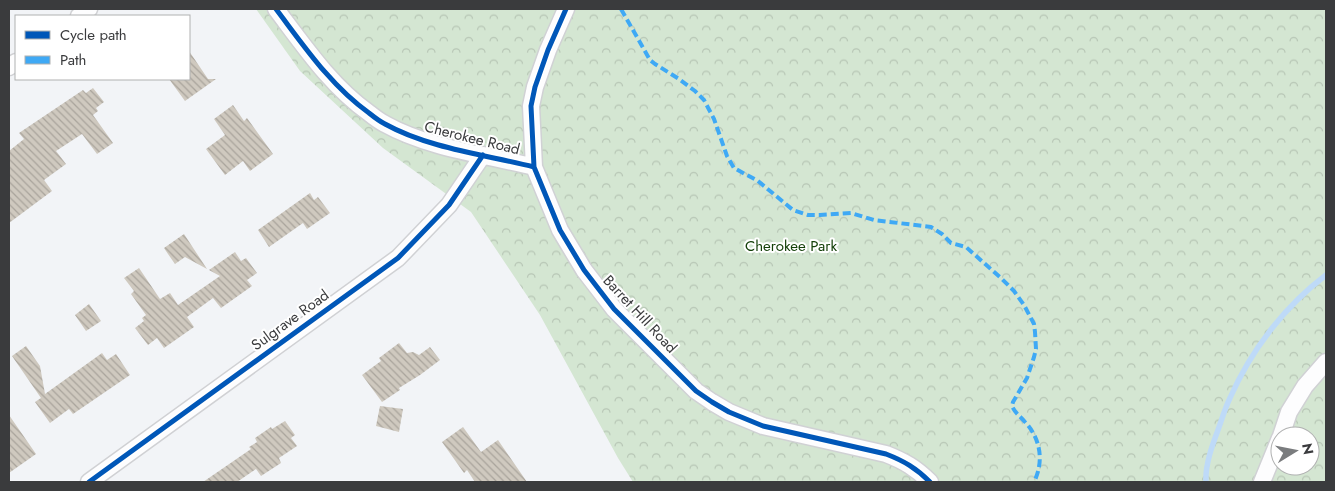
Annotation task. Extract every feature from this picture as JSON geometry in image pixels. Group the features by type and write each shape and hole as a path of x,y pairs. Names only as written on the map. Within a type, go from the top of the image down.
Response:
{"street":[{"name":"Cherokee Road","path":"276,9 312,57 344,92 384,124 424,141 534,167"},
{"name":"Barret Hill Road","path":"566,9 548,50 535,87 532,106 534,167 560,230 584,270 614,309 696,391 729,412 763,426 886,454 918,470 930,482"},
{"name":"Sulgrave Road","path":"89,482 404,253 449,205 483,154"},
{"path":"1284,426 1289,412 1305,386 1326,362"},
{"path":"1262,482 1270,462"}],"green space":[{"name":"Cherokee Park","path":"256,9 1326,9 1326,482 633,482 540,315 471,212 383,148 300,71"}],"building":[{"path":"190,52 208,79 216,79 185,101 170,80 190,80"},
{"path":"93,88 104,102 96,108 98,111 93,115 113,143 97,154 82,134 56,151 66,164 44,180 52,191 9,223 9,151 24,139 19,133 83,90 86,93"},
{"path":"233,105 244,121 247,118 273,154 250,171 243,161 225,175 206,149 225,135 214,119"},
{"path":"310,193 314,200 318,197 330,213 307,229 303,223 269,247 258,230"},
{"path":"184,234 207,269 185,257 175,264 164,248"},
{"path":"235,252 241,261 246,258 257,273 247,280 252,286 221,308 213,298 187,317 194,327 164,348 157,338 148,345 135,328 144,321 142,318 146,315 131,294 134,291 124,278 139,268 160,299 170,293 178,305 220,276 209,270"},
{"path":"89,304 101,321 86,331 75,315"},
{"path":"399,343 407,353 413,352 419,355 430,347 440,360 382,402 362,375 381,361 379,358"},
{"path":"26,346 40,366 45,394 102,353 107,360 116,354 130,375 73,414 69,409 50,423 35,402 41,398 12,356"},
{"path":"380,406 403,409 399,432 376,426"},
{"path":"9,415 36,454 9,473"},
{"path":"285,421 295,435 291,438 297,446 279,458 281,463 261,476 256,469 237,482 203,482 251,449 249,447 257,442 255,438 271,427 272,429"},
{"path":"463,427 481,452 498,440 527,482 475,482 467,470 464,473 442,442"}],"waterway":[{"path":"1206,482 1209,456 1238,380 1270,330 1311,287 1326,275"}],"marked path":[{"path":"621,9 650,60 679,79 704,100 714,119 727,156 734,168 758,181 793,210 808,215 851,213 874,220 931,227 951,243 966,247 1014,291 1034,324 1035,332 1036,349 1034,357 1027,378 1012,406 1035,436 1038,443 1040,459 1034,482"}],"cycle path":[{"path":"276,9 342,91 381,122 438,145 534,167"},
{"path":"566,9 548,50 535,87 531,106 534,167 560,230 584,270 614,309 696,391 729,412 763,426 886,454 910,465 930,482"},
{"path":"89,482 398,258 449,205 483,155"}]}
